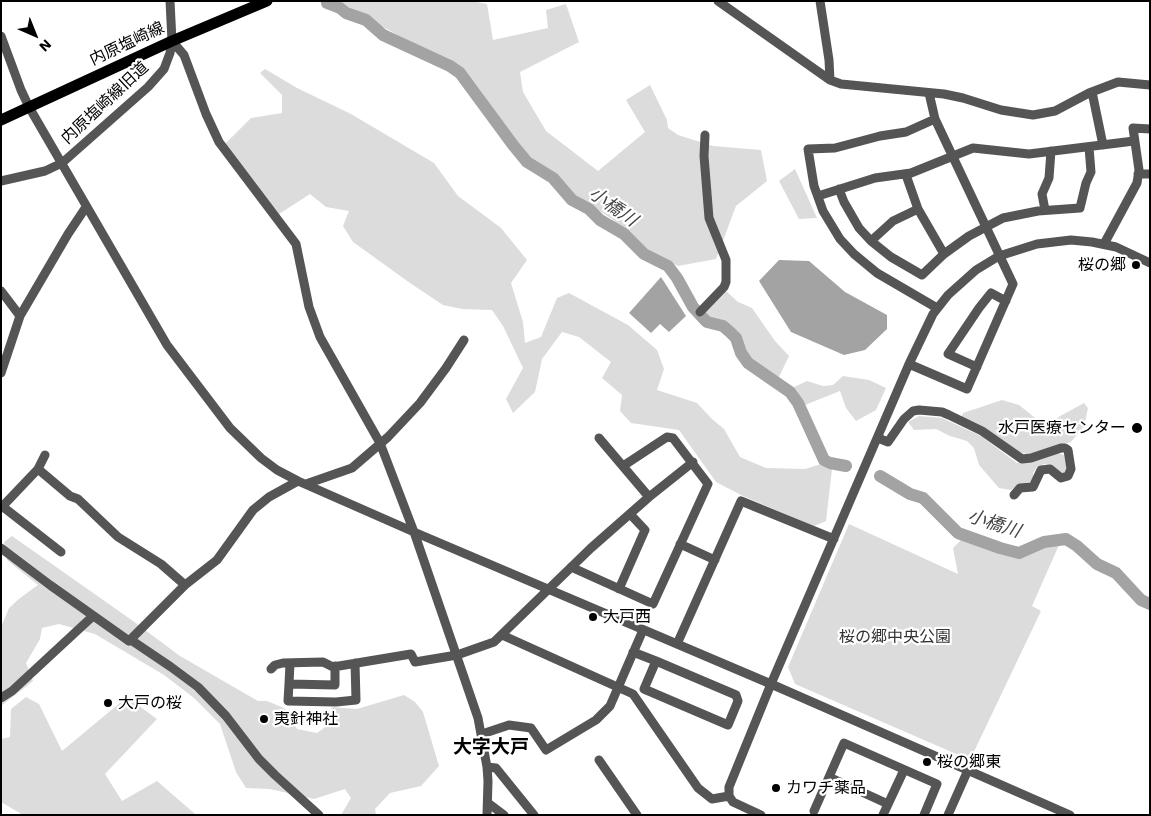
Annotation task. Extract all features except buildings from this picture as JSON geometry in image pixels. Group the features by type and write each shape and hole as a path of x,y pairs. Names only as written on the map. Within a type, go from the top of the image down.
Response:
{"main road":[{"name":"内原塩崎線","path":"1,120 172,41 268,1"}],"street":[{"name":"内原塩崎線旧道","path":"1,181 51,169 62,163 156,78 167,63 172,41 170,1"},
{"path":"718,1 830,80 840,84 929,92 963,98 1001,110 1033,115 1055,111 1092,92 1118,82 1150,85"},
{"path":"820,1 829,60 830,80"},
{"path":"1,36 29,107 154,324 179,363 230,428 243,442 277,470 302,483 414,532 771,684 1065,814"},
{"path":"172,41 184,55 206,114 220,142 296,244 309,307 320,337 380,443 414,532 457,655 482,734 487,767 487,815"},
{"path":"909,364 967,389 1013,284 935,119 929,92"},
{"path":"1092,92 1103,145"},
{"path":"935,119 906,132 880,136 835,148 808,149 823,211 836,232 854,254 877,273 937,308"},
{"path":"1104,244 1137,183 1138,174 1133,128 1150,129"},
{"path":"700,312 724,287 726,282 726,260 709,218 704,156 705,135"},
{"path":"818,196 875,178 906,175 973,148 1029,154 1134,141"},
{"path":"839,189 859,228 871,241 891,257 922,275 944,254 969,236 1003,218 1045,210 1080,208 1086,183 1091,172 1090,147"},
{"path":"1045,210 1042,194 1049,178 1051,151"},
{"path":"1138,174 1150,174"},
{"path":"906,175 918,210 944,254"},
{"path":"1,373 20,316 86,207"},
{"path":"871,241 893,221 918,210"},
{"path":"761,815 733,802 729,796 729,787 771,684 909,364 926,326 937,308 948,294 967,277 999,256 1020,248 1071,240 1104,244 1123,250 1150,263"},
{"path":"1,291 20,316"},
{"path":"977,367 948,354 991,293 1006,301"},
{"path":"131,640 185,585 217,560 253,510 269,497 302,483 352,468 397,429 420,403 464,340"},
{"path":"878,438 888,442 904,418 920,410 942,412 949,415 982,431 1022,458 1031,458 1060,448 1068,450 1071,469 1068,476 1061,478 1050,469 1044,468 1038,472 1036,484 1033,487 1020,488 1014,495"},
{"path":"571,567 653,604 708,484 673,438 667,437 623,466"},
{"path":"599,438 648,497"},
{"path":"45,455 38,469 2,507 61,552"},
{"path":"271,669 274,665 290,663 324,662 332,667 411,654 415,662 457,655 494,642 571,567 648,497 692,462"},
{"path":"38,469 70,496 78,499 118,537 161,564 185,585"},
{"path":"677,644 741,501 834,539"},
{"path":"619,588 645,530 630,514"},
{"path":"680,544 715,560"},
{"path":"1,548 93,616 198,687 226,716 259,759 275,776 319,815"},
{"path":"1,698 12,692 93,616"},
{"path":"482,734 509,725 531,728 546,750 596,720 610,706 643,630"},
{"path":"502,635 633,694 698,788 712,799 729,796"},
{"path":"633,652 736,695 738,701 728,725 644,689 656,662"},
{"path":"290,663 288,701 336,702 356,700 355,663"},
{"path":"289,684 335,685 335,666"},
{"path":"816,814 844,743 937,784 924,815"},
{"path":"599,760 637,815"},
{"path":"487,767 496,768 534,815"},
{"path":"883,815 904,770"},
{"path":"948,815 968,770"},
{"path":"829,777 888,804"},
{"path":"488,803 504,815"}],"green space":[{"path":"337,1 471,1 487,4 493,40 548,28 546,10 566,4 579,42 520,72 523,92 546,131 598,171 645,132 626,100 650,85 667,120 668,128 678,135 713,146 761,150 767,181 736,206 716,259 678,266 645,249 612,219 574,194 525,155 475,83 451,60 403,38"},
{"path":"265,69 297,88 351,114 434,163 458,196 501,228 527,260 511,283 523,322 525,343 541,337 557,298 569,293 628,325 657,350 664,369 657,390 697,403 724,429 740,457 766,468 805,469 821,464 832,469 826,521 814,526 743,496 716,482 679,430 631,423 620,411 622,395 602,378 611,362 579,337 562,332 542,359 535,392 513,413 506,399 523,368 503,326 492,310 462,309 443,305 410,283 353,242 343,226 349,211 326,207 310,194 279,214 224,145 251,118 282,113 282,95 260,73"},
{"path":"795,169 817,218 799,219 779,181"},
{"path":"725,290 738,302 752,308 775,341 789,356 779,377 760,369 746,354 735,332 704,313"},
{"path":"843,376 869,380 886,388 876,410 856,421 846,408 840,391 805,405 792,388 807,381 823,386 833,385"},
{"path":"1002,400 1019,405 1044,425 1084,403 1088,408 1084,426 1071,442 1029,454 1020,453 961,418 963,413"},
{"path":"919,416 942,418 981,436 1017,463 1038,460 1058,453 1064,455 1067,469 1065,473 1061,473 1053,466 1044,464 1037,467 1033,473 1033,480 1027,484 1018,485 1011,490 999,488 979,465 974,448 967,441 936,429 914,430 908,422"},
{"name":"桜の郷中央公園","path":"849,524 958,574 953,548 962,539 1016,555 1037,548 1059,545 1032,606 1041,611 970,760 795,684 788,667"},
{"path":"12,536 180,656 258,701 267,701 284,708 297,729 317,733 328,725 332,707 357,709 404,695 415,702 423,712 439,766 421,786 390,793 375,809 376,815 341,815 351,798 345,789 314,799 270,789 246,788 236,772 220,724 194,698 164,675 95,634 59,624 42,628 40,639 26,663 33,681 1,706 1,627 9,608 38,585 7,560 4,542"},
{"path":"26,697 39,704 62,751 127,697 157,719 105,774 122,801 157,781 195,814 23,815 1,802 1,739 10,737 11,709"}],"shaded area":[{"path":"779,260 809,261 845,292 887,315 887,329 865,350 844,355 791,332 759,281"},
{"path":"661,277 686,316 669,332 660,324 651,333 629,313"}],"waterway":[{"name":"小橋川","path":"327,3 340,8 346,13 366,20 383,35 450,66 460,73 527,162 553,178 572,200 589,209 600,220 624,234 644,254 668,266 693,307 703,318 707,322 723,326 736,338 741,353 748,363 790,392 798,403 824,460 846,466"},
{"name":"小橋川","path":"880,476 910,494 923,498 958,533 1000,548 1019,553 1044,542 1066,539 1097,564 1116,573 1141,600 1150,604"}],"place":[{"name":"桜の郷","path":"1136,265"},
{"name":"水戸医療センター","path":"1137,428"},
{"name":"大戸西","path":"593,617"},
{"name":"大戸の桜","path":"108,703"},
{"name":"夷針神社","path":"264,719"},
{"name":"桜の郷東","path":"927,762"},
{"name":"カワチ薬品","path":"776,788"}],"district":[{"name":"大字大戸","path":"491,747"}]}
